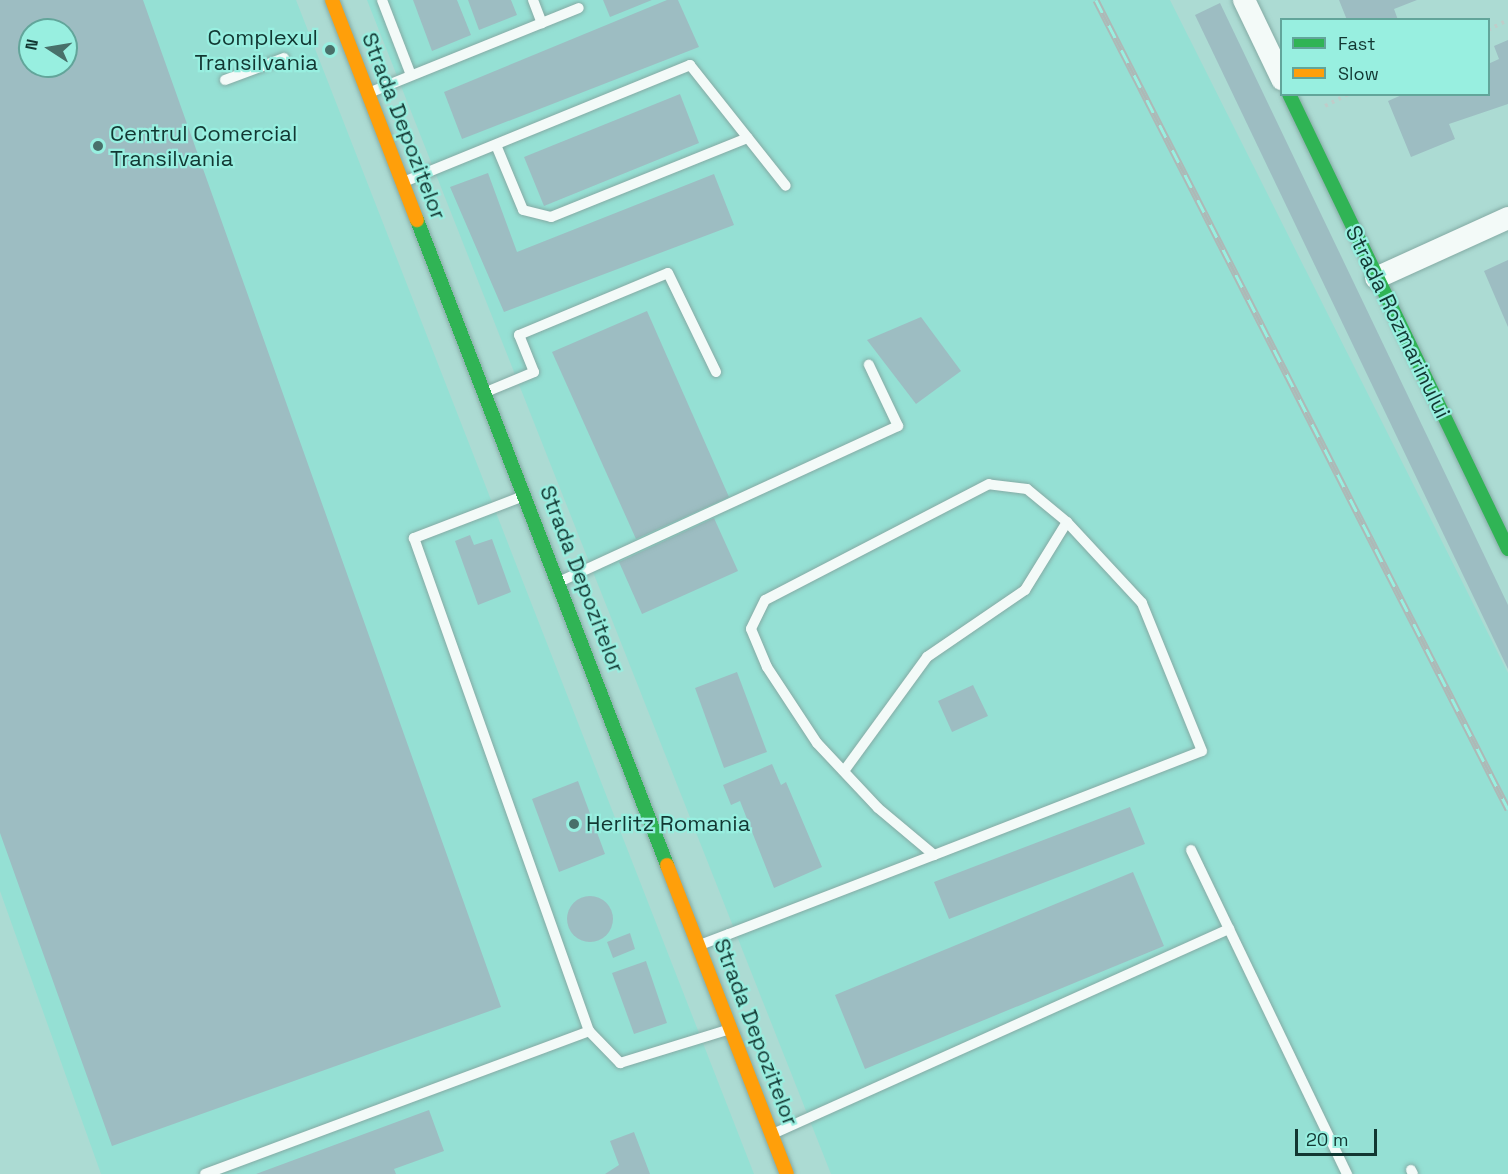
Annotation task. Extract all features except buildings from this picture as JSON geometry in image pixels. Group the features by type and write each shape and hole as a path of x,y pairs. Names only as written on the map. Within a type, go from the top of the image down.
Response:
{"street":[{"name":"Strada Depozitelor","path":"332,0 561,581 788,1174"},
{"path":"1244,0 1280,77"},
{"name":"Strada Rozmarinului","path":"1290,96 1508,549"},
{"path":"1376,278 1508,219"}],"lane":[{"path":"382,0 411,75"},
{"path":"533,0 542,23"},
{"path":"368,93 579,8"},
{"path":"225,80 284,58"},
{"path":"403,182 690,65 786,186"},
{"path":"496,144 523,210 551,217 748,138"},
{"path":"486,392 534,372 519,335 668,273 716,372"},
{"path":"561,581 898,426 869,365"},
{"path":"699,945 934,855 1202,751 1142,603 1067,522 1027,489 989,484 765,600 751,629 768,667 817,742 844,771 934,855"},
{"path":"526,494 414,538 589,1031 620,1063 731,1028"},
{"path":"844,771 927,657 1025,591 1067,522"},
{"path":"1191,850 1347,1174"},
{"path":"772,1134 1228,929"},
{"path":"205,1174 589,1031"}],"path":[{"path":"1490,29 1508,20"},
{"path":"1319,109 1345,96"}],"shaded area":[{"path":"0,0 296,0 754,1174 101,1174 0,891"},
{"path":"367,0 1170,0 1508,673 1508,1174 831,1174"}],"railway":[{"path":"1096,0 1508,809"}],"traffic: fast":[{"path":"1290,96 1508,549"},
{"path":"417,220 667,865"}],"traffic: slow":[{"path":"332,0 417,220"},
{"path":"667,865 787,1174"}],"place":[{"name":"Complexul Transilvania","path":"330,50"},
{"name":"Centrul Comercial Transilvania","path":"98,146"},
{"name":"Herlitz Romania","path":"574,824"}]}
